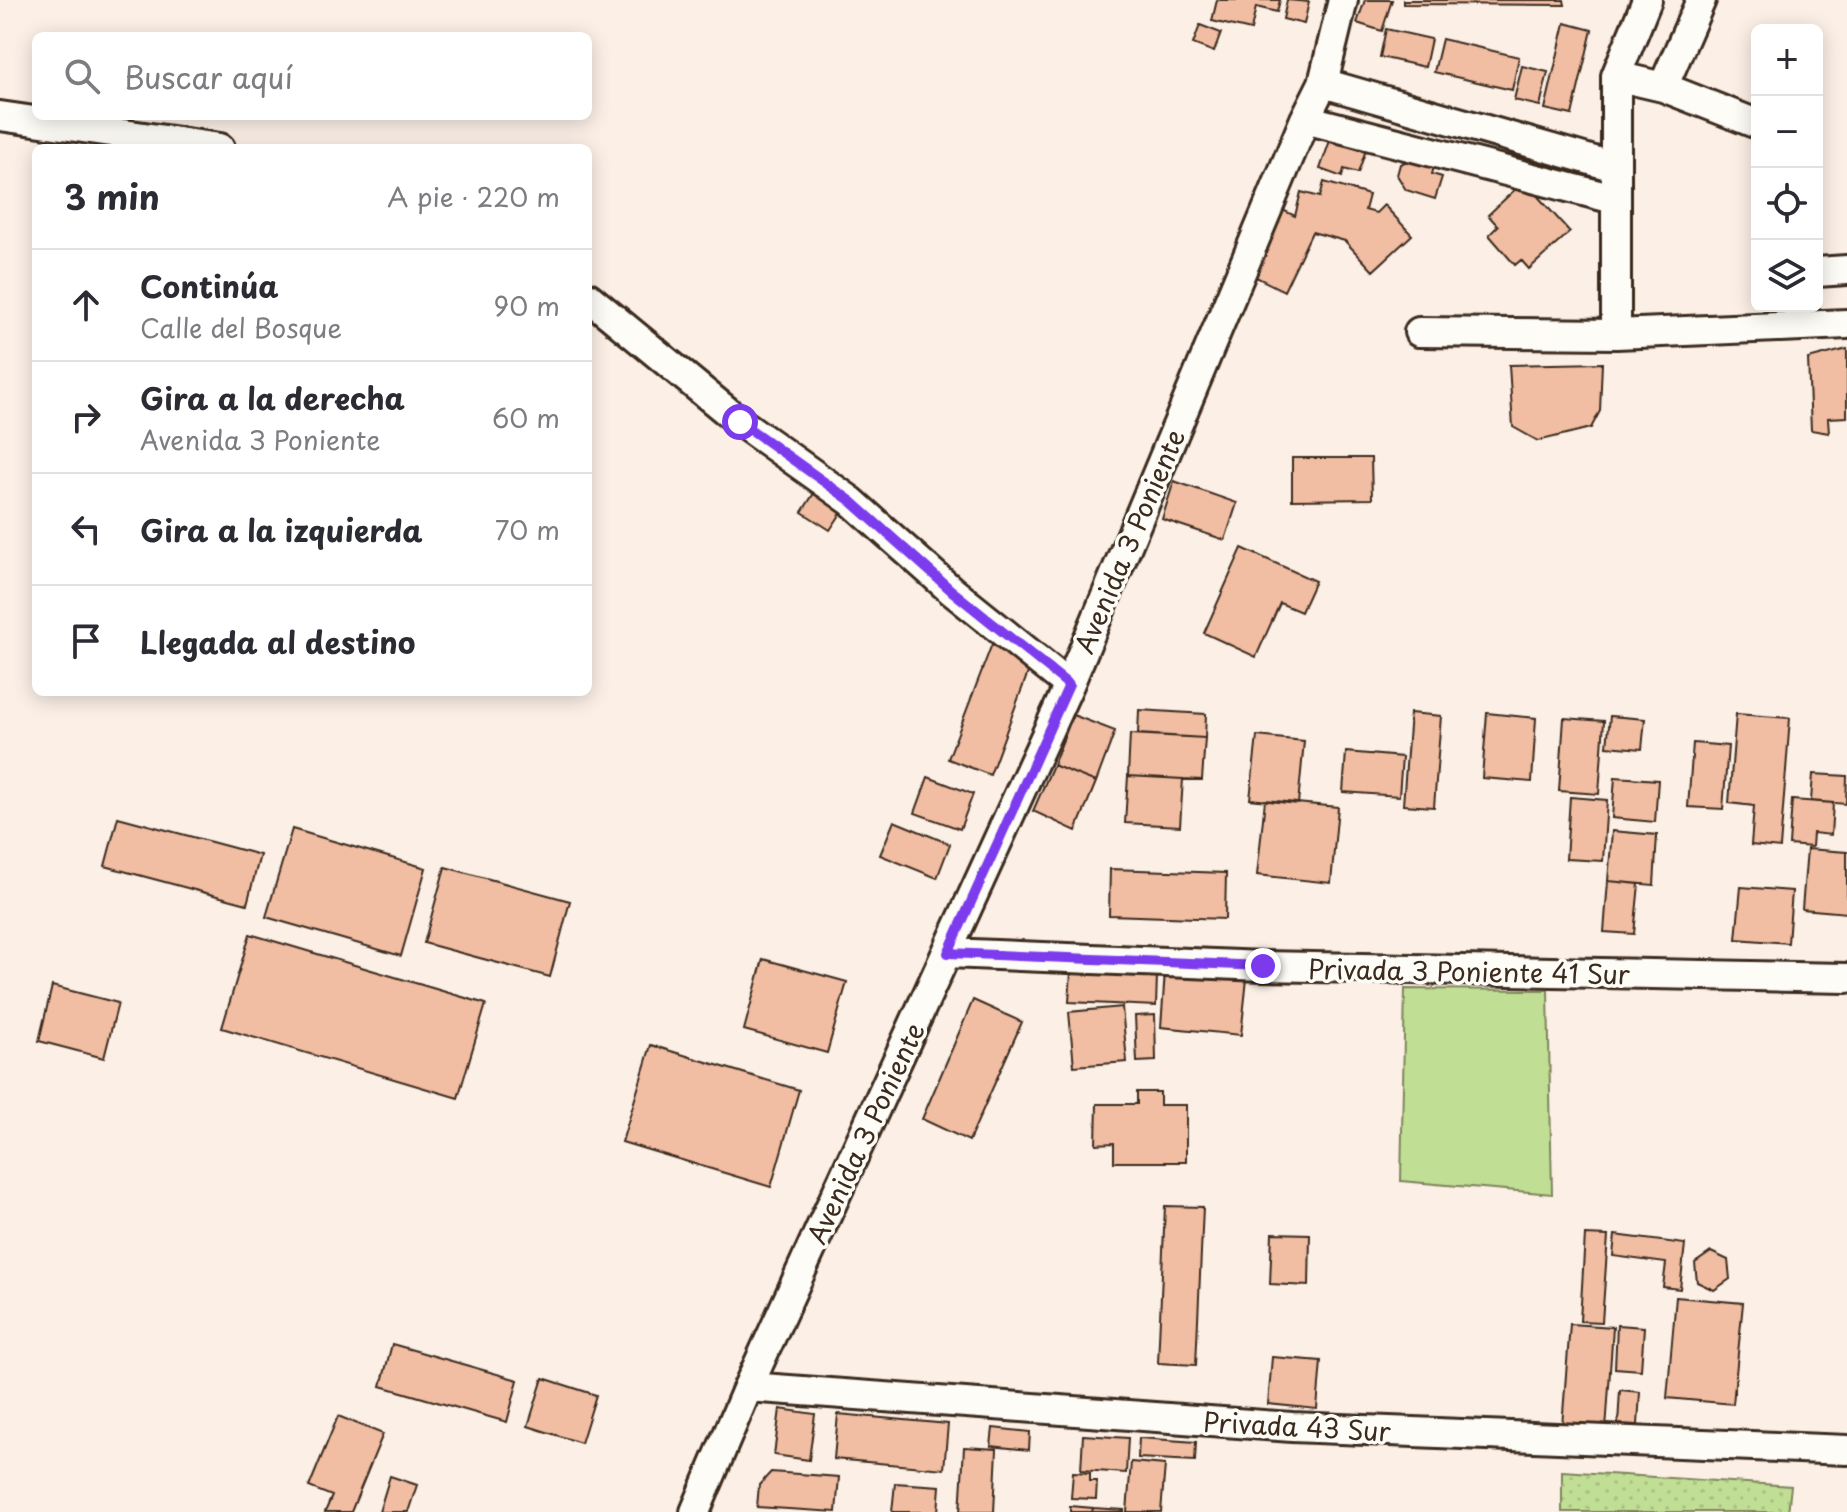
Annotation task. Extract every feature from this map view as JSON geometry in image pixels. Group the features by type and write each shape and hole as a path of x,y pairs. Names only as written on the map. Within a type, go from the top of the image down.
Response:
{"street":[{"name":"Avenida 3 Poniente","path":"695,1512 748,1387 1069,685 1305,119 1323,83 1343,0"},
{"path":"1616,334 1616,76 1647,0"},
{"path":"1663,87 1701,0"},
{"path":"1616,76 1663,87 1751,122"},
{"path":"1323,83 1615,167"},
{"path":"0,116 192,144"},
{"path":"1305,119 1614,199"},
{"path":"1823,272 1847,270"},
{"path":"592,300 740,422 851,501 952,591 1069,685"},
{"path":"1419,332 1616,334 1796,316 1847,324"},
{"name":"Privada 3 Poniente 41 Sur","path":"948,953 1263,966 1847,978"},
{"name":"Privada 43 Sur","path":"748,1387 1292,1427 1847,1450"}],"green space":[{"path":"1405,989 1548,990 1552,1194 1401,1181"},
{"path":"1562,1471 1791,1486 1788,1512 1562,1512"}],"building":[{"path":"1217,0 1280,0 1277,12 1256,7 1251,30 1212,21"},
{"path":"1287,0 1309,2 1304,24 1283,19"},
{"path":"1365,0 1392,0 1382,31 1357,23"},
{"path":"1403,0 1564,0 1565,5 1403,4"},
{"path":"1565,23 1592,30 1572,115 1545,109"},
{"path":"1200,25 1221,33 1214,52 1193,44"},
{"path":"1386,29 1431,39 1425,67 1380,57"},
{"path":"1442,39 1519,57 1512,90 1434,72"},
{"path":"1522,66 1548,72 1540,106 1514,100"},
{"path":"1333,132 1368,144 1358,173 1344,169 1342,177 1320,169"},
{"path":"1420,156 1436,160 1432,174 1442,177 1435,199 1406,190 1397,175 1400,164"},
{"path":"1524,181 1570,232 1529,269 1521,260 1515,265 1489,235 1498,226 1488,215"},
{"path":"1324,182 1369,195 1365,210 1376,213 1384,205 1412,235 1373,271 1345,241 1312,232 1284,291 1252,275 1283,210 1295,216 1301,192 1320,197"},
{"path":"1847,349 1847,417 1828,418 1829,433 1811,430 1808,359"},
{"path":"1602,363 1600,411 1591,428 1538,441 1513,427 1509,365"},
{"path":"1292,458 1371,458 1372,499 1292,500"},
{"path":"1174,481 1237,503 1225,540 1162,519"},
{"path":"818,487 846,506 830,530 802,512"},
{"path":"1242,548 1315,581 1301,612 1280,603 1256,657 1204,633"},
{"path":"992,644 1033,659 990,775 948,759"},
{"path":"1139,710 1206,714 1205,738 1138,734"},
{"path":"1410,713 1441,716 1434,807 1403,805"},
{"path":"1487,713 1536,718 1532,782 1482,778"},
{"path":"1736,714 1790,718 1780,848 1751,845 1754,806 1729,803"},
{"path":"1073,715 1115,731 1096,782 1053,765"},
{"path":"1610,716 1645,719 1642,749 1607,746"},
{"path":"1564,718 1604,721 1599,794 1559,791"},
{"path":"1130,734 1205,738 1202,780 1128,776"},
{"path":"1257,736 1304,741 1298,804 1250,799"},
{"path":"1693,743 1728,746 1723,809 1688,807"},
{"path":"1346,752 1402,757 1399,796 1343,792"},
{"path":"1053,765 1096,782 1076,831 1033,811"},
{"path":"1813,774 1847,776 1846,804 1811,801"},
{"path":"1128,776 1183,779 1180,826 1125,823"},
{"path":"928,777 973,794 960,829 915,813"},
{"path":"1615,777 1658,780 1655,822 1612,818"},
{"path":"1570,797 1607,800 1603,861 1566,859"},
{"path":"1265,800 1338,807 1331,883 1257,875"},
{"path":"1792,800 1833,803 1831,835 1813,833 1812,847 1789,845"},
{"path":"118,817 260,855 247,904 105,866"},
{"path":"894,821 950,844 937,878 880,855"},
{"path":"292,829 426,868 401,956 266,917"},
{"path":"1612,831 1657,835 1654,885 1608,881"},
{"path":"1807,849 1847,852 1847,913 1802,909"},
{"path":"445,867 570,901 550,977 424,943"},
{"path":"1110,869 1226,873 1225,919 1109,915"},
{"path":"1608,881 1639,884 1634,934 1604,932"},
{"path":"1741,887 1792,891 1788,943 1736,939"},
{"path":"250,934 486,1004 458,1098 222,1028"},
{"path":"763,959 847,982 827,1053 744,1030"},
{"path":"1071,971 1157,975 1156,1006 1069,1002"},
{"path":"1165,972 1247,979 1241,1035 1161,1027"},
{"path":"52,986 118,1003 104,1058 39,1041"},
{"path":"973,1000 1022,1022 969,1141 922,1119"},
{"path":"1122,1007 1127,1062 1074,1066 1069,1012"},
{"path":"1155,1015 1156,1061 1137,1062 1135,1016"},
{"path":"651,1045 799,1090 771,1187 622,1142"},
{"path":"1137,1092 1160,1092 1160,1105 1186,1105 1186,1162 1114,1162 1114,1143 1096,1144 1097,1104 1137,1104"},
{"path":"1165,1206 1203,1207 1196,1365 1158,1363"},
{"path":"1272,1233 1310,1234 1309,1286 1270,1284"},
{"path":"1585,1235 1608,1236 1602,1322 1580,1321"},
{"path":"1615,1235 1685,1244 1680,1289 1663,1287 1666,1263 1613,1256"},
{"path":"1711,1252 1728,1260 1730,1279 1714,1290 1697,1282 1695,1263"},
{"path":"1676,1297 1743,1303 1733,1404 1667,1398"},
{"path":"1570,1324 1613,1327 1606,1430 1562,1426"},
{"path":"1617,1325 1644,1327 1641,1370 1615,1368"},
{"path":"392,1344 518,1380 507,1422 381,1386"},
{"path":"1272,1357 1321,1361 1317,1409 1268,1404"},
{"path":"543,1378 596,1395 581,1443 528,1426"},
{"path":"1620,1390 1640,1392 1638,1425 1618,1424"},
{"path":"780,1409 815,1414 809,1460 774,1455"},
{"path":"838,1414 948,1424 944,1469 834,1459"},
{"path":"338,1416 383,1434 351,1512 325,1512 332,1496 309,1487"},
{"path":"993,1428 1030,1432 1029,1450 991,1446"},
{"path":"1083,1435 1128,1438 1126,1473 1081,1470"},
{"path":"1139,1438 1196,1442 1195,1461 1138,1458"},
{"path":"964,1447 997,1449 994,1512 960,1512"},
{"path":"1131,1462 1165,1465 1161,1512 1127,1512"},
{"path":"771,1472 839,1477 836,1512 757,1507 759,1485"},
{"path":"1073,1472 1090,1473 1090,1481 1097,1481 1096,1499 1071,1498"},
{"path":"390,1476 417,1485 408,1512 379,1512"},
{"path":"895,1483 940,1486 938,1512 892,1512"},
{"path":"1070,1506 1093,1508 1092,1512 1070,1512"},
{"path":"1093,1508 1124,1510 1124,1512 1092,1512"}],"route":[{"path":"740,422 851,501 952,591 1069,685 948,953 1263,966"}]}
